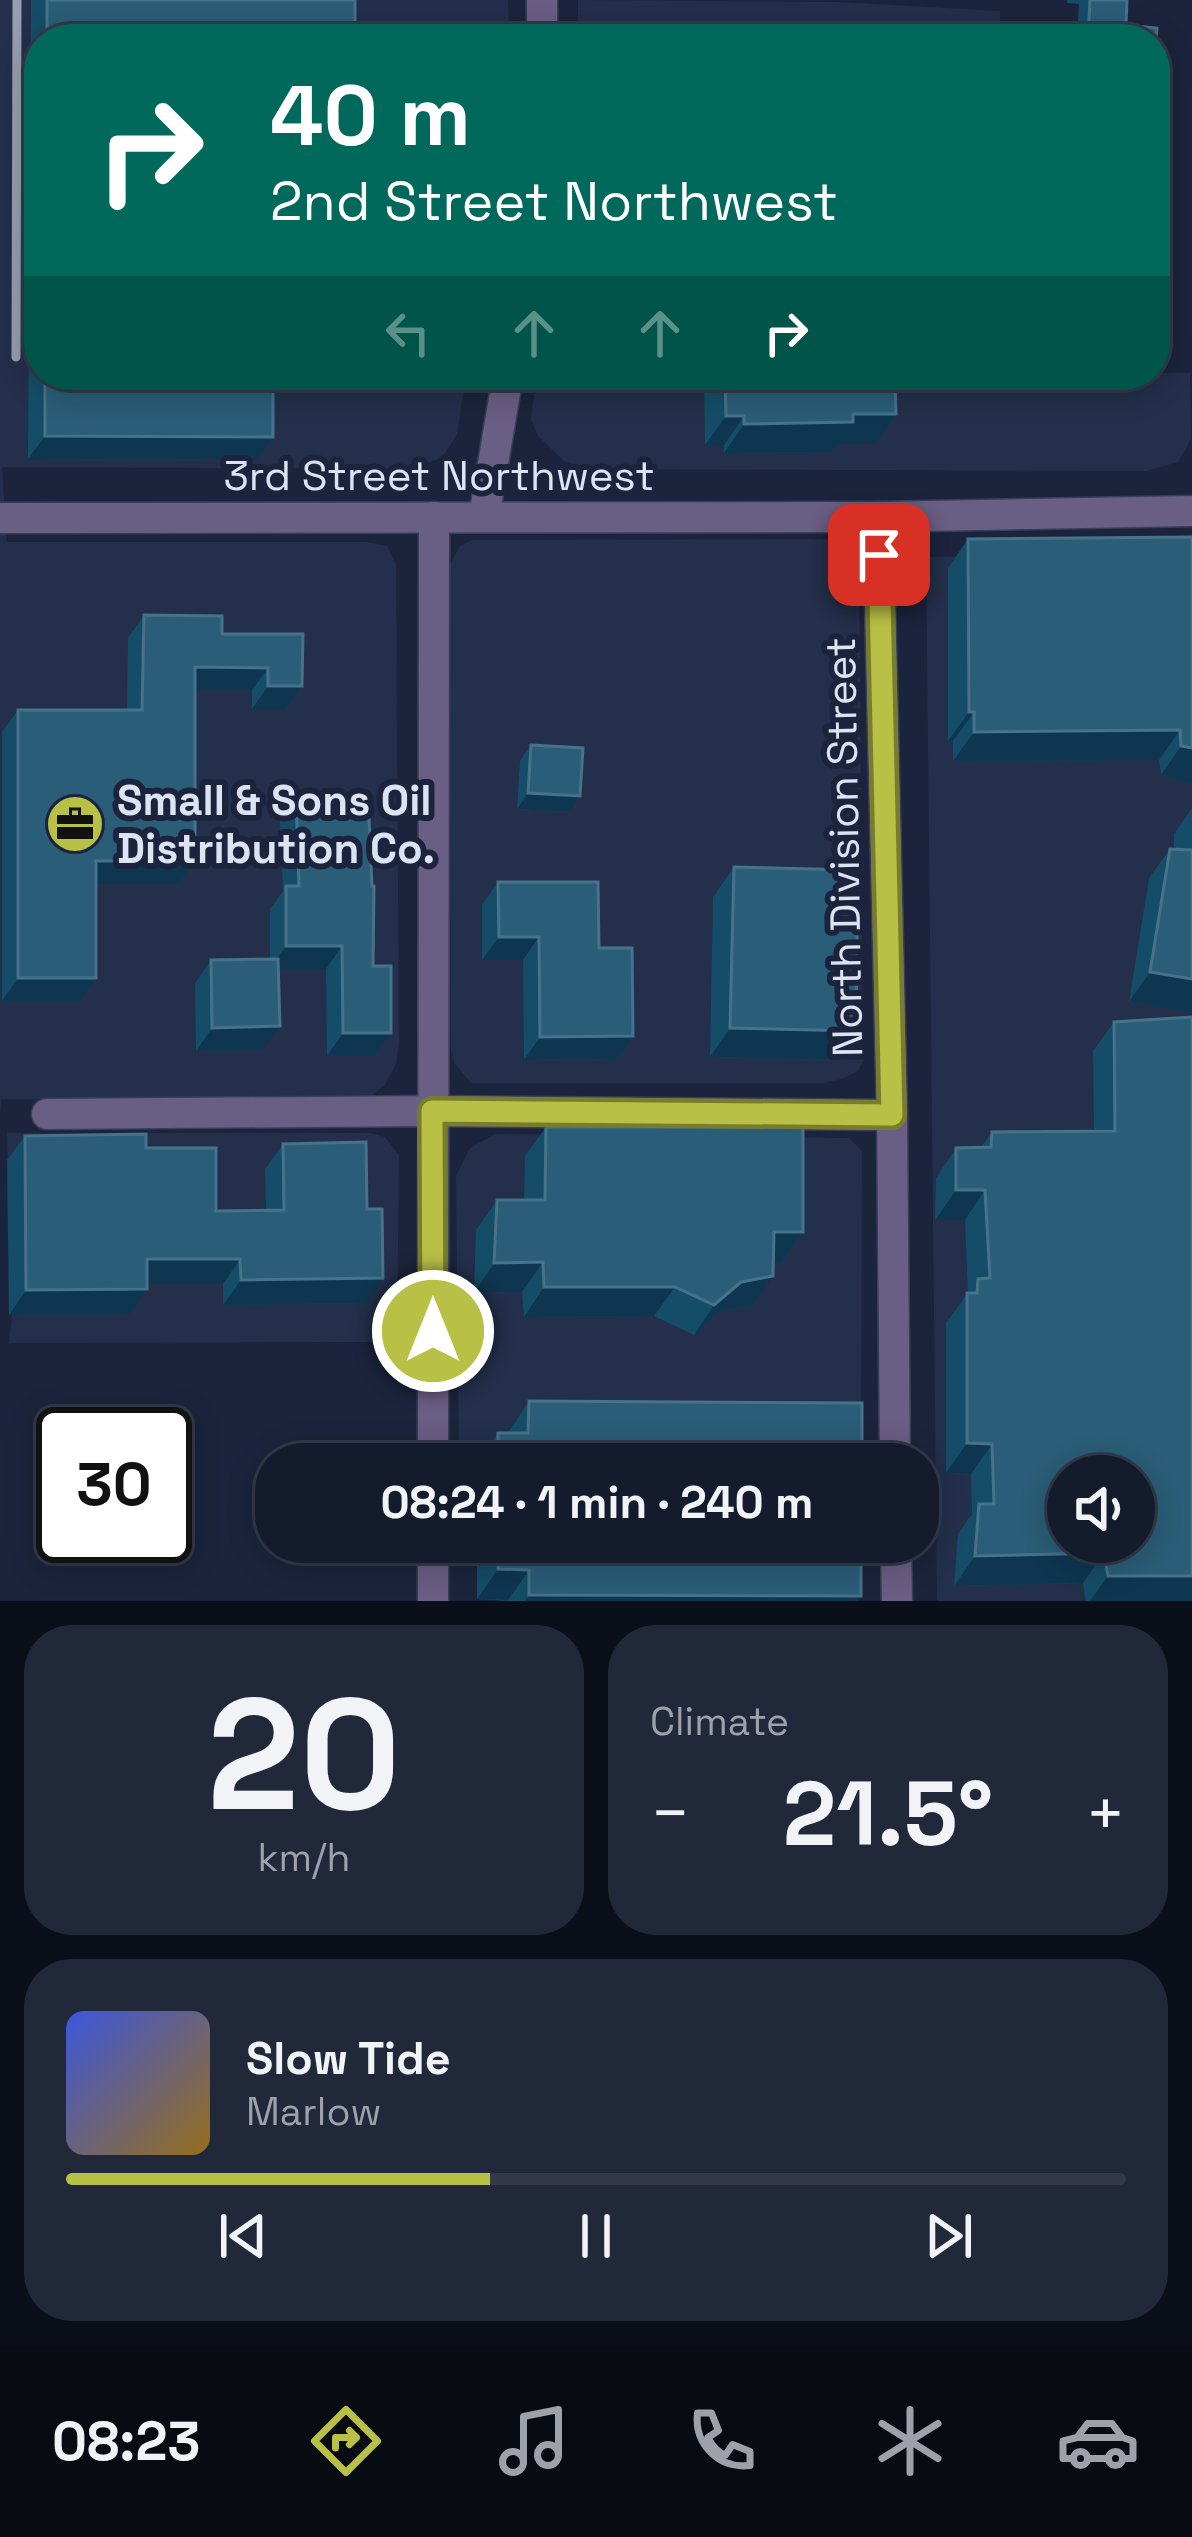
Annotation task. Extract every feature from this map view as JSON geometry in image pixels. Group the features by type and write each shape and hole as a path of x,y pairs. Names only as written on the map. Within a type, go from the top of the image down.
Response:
{"street":[{"path":"484,517 505,390"},
{"name":"3rd Street Northwest","path":"0,518 878,517 1192,511"},
{"path":"433,1443 434,517"},
{"name":"North Division Street","path":"878,517 896,1443"},
{"path":"47,1114 892,1115"},
{"path":"433,1563 434,1601"},
{"path":"896,1563 897,1601"}],"shaded area":[{"path":"0,0 508,0 509,24 24,24 24,390 464,390 457,434 443,457 412,469 2,467 7,542 367,542 387,546 396,565 399,1042 396,1064 385,1085 367,1099 1,1099 0,1115"},
{"path":"578,0 838,2 1000,11 1000,24 578,24"},
{"path":"1170,373 1190,373 1191,439 1178,462 1146,471 587,469 564,461 538,436 531,419 535,390 1170,390"},
{"path":"811,539 852,546 859,561 863,1061 858,1071 822,1083 471,1083 454,1063 451,1051 449,566 460,546 472,540"},
{"path":"1192,554 1192,1601 937,1601 939,1443 935,1443 926,557"},
{"path":"7,1133 371,1133 385,1137 399,1155 397,1342 9,1343 13,1306"},
{"path":"495,1134 849,1138 862,1151 861,1443 459,1443 456,1176 470,1148"}],"building":[{"path":"47,0 355,0 355,24 47,24"},
{"path":"1090,0 1127,0 1126,24 1089,24"},
{"path":"45,390 273,390 273,437 45,436"},
{"path":"725,390 895,390 896,414 853,414 853,422 744,424 744,416 726,416"},
{"path":"1192,537 1192,748 1181,746 1180,730 974,732 974,712 969,712 968,539"},
{"path":"144,615 222,616 222,634 303,634 302,686 268,686 268,668 195,667 195,861 96,861 96,978 18,978 18,710 142,710"},
{"path":"531,745 583,748 580,796 528,793"},
{"path":"368,795 373,966 391,966 391,1033 343,1033 342,946 286,946 286,886 299,886 296,798"},
{"path":"1170,849 1192,850 1192,979 1150,972"},
{"path":"734,867 858,870 856,1031 730,1028"},
{"path":"498,882 598,882 599,948 632,948 633,1036 540,1037 539,937 499,937"},
{"path":"278,959 280,1026 212,1028 211,960"},
{"path":"1192,1017 1192,1576 1108,1576 1106,1563 1155,1563 1155,1455 1047,1455 1047,1554 975,1556 979,1504 994,1504 992,1444 967,1443 967,1293 977,1293 978,1279 990,1278 985,1190 956,1190 956,1148 991,1147 992,1132 1115,1131 1114,1022"},
{"path":"546,1127 803,1127 803,1232 774,1232 773,1276 741,1282 714,1305 675,1287 544,1287 543,1262 494,1263 497,1200 545,1200"},
{"path":"146,1134 146,1148 216,1148 216,1211 284,1210 283,1144 366,1142 367,1209 382,1209 383,1278 241,1280 240,1259 147,1259 147,1289 26,1290 25,1136"},
{"path":"529,1401 862,1403 862,1443 498,1443 498,1433 528,1433"},
{"path":"498,1563 861,1563 861,1596 529,1595 529,1570 498,1569"}],"railway":[{"path":"16,357 17,0"}],"place":[{"name":"Small & Sons Oil Distribution Co.","path":"75,824"}],"route":[{"path":"433,1331 432,1111 892,1115 879,555"}]}
